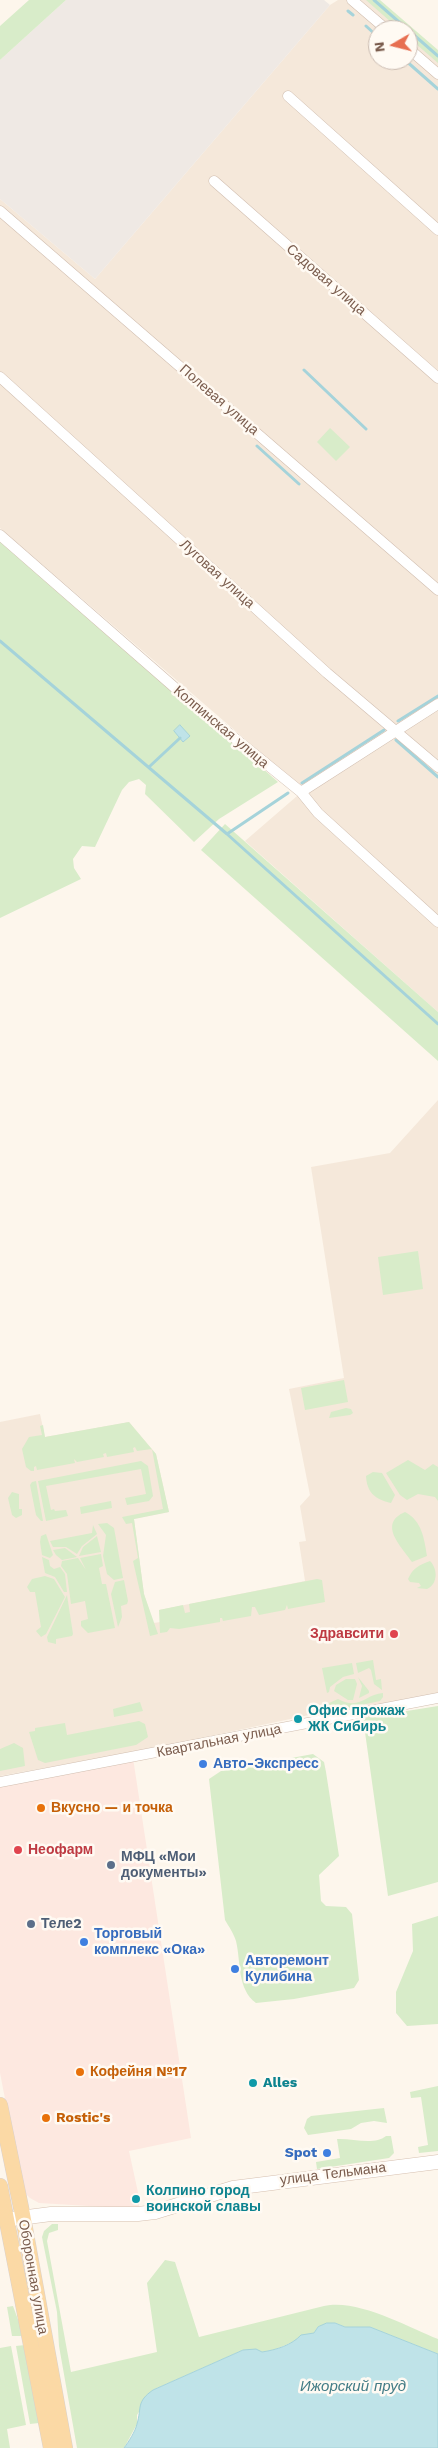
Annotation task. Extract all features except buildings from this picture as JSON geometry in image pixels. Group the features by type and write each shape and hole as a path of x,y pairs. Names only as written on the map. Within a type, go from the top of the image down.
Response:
{"main road":[{"name":"Оборонная улица","path":"0,2106 23,2217 65,2448"},
{"name":"улица Тельмана","path":"3,2220 51,2214 138,2214 168,2208 233,2188 438,2162"},
{"name":"Оборонная улица","path":"0,2186 3,2220 51,2448"}],"street":[{"path":"352,0 375,20"},
{"path":"418,57 438,74"},
{"path":"288,96 438,230"},
{"name":"Садовая улица","path":"214,181 438,378"},
{"name":"Полевая улица","path":"0,211 438,590"},
{"name":"Луговая улица","path":"0,377 327,673 438,767"},
{"name":"Колпинская улица","path":"0,535 205,714 301,792 318,813 438,922"},
{"path":"301,792 438,704"},
{"name":"Квартальная улица","path":"0,1782 438,1698"}],"shaded area":[{"path":"66,0 324,0 330,5 95,279 0,199 0,60"},
{"path":"338,0 379,0 402,20 368,20 368,70 418,70 418,34 438,51 438,1012 245,841 304,790 0,528 0,199 95,279 330,5"},
{"path":"438,1100 438,1698 333,1714 328,1711 154,1748 0,1776 0,1422 40,1414 45,1437 129,1422 156,1454 169,1512 134,1519 144,1594 153,1623 161,1622 159,1610 305,1581 299,1542 306,1541 300,1506 310,1495 289,1389 344,1378 311,1167 390,1153"},
{"path":"133,1758 191,2138 129,2151 139,2197 139,2209 39,2203 23,2191 0,2073 0,1784"}],"green space":[{"path":"29,0 66,0 0,60 0,26"},
{"path":"366,0 380,0 403,20 389,20"},
{"path":"418,33 438,50 438,63 418,46"},
{"path":"330,428 350,447 336,461 317,442"},
{"path":"0,537 278,782 219,819 194,842 145,794 146,785 139,779 129,782 122,790 95,847 82,846 73,859 74,868 81,879 0,918"},
{"path":"225,824 438,1012 438,1061 201,850"},
{"path":"418,1251 423,1289 383,1295 378,1257"},
{"path":"344,1380 348,1402 305,1410 301,1388"},
{"path":"346,1408 351,1409 353,1413 329,1418 331,1412"},
{"path":"129,1422 152,1449 137,1451 135,1447 133,1448 134,1452 107,1457 106,1453 103,1454 104,1457 77,1462 74,1459 75,1463 37,1470 36,1466 34,1471 26,1467 22,1449 29,1437 42,1435 40,1426 43,1425 45,1437"},
{"path":"152,1449 156,1454 169,1512 134,1519 144,1594 158,1634 150,1636 133,1561 138,1558 132,1523 126,1524 122,1517 163,1509"},
{"path":"408,1460 425,1470 433,1464 438,1467 438,1501 435,1497 418,1494 407,1500 400,1495 386,1473"},
{"path":"141,1461 148,1466 153,1496 149,1501 127,1505 125,1498 146,1494 141,1469 46,1486 51,1510 66,1510 68,1516 46,1521 38,1481"},
{"path":"373,1472 382,1473 395,1495 391,1503 376,1497 370,1491 366,1476"},
{"path":"36,1481 43,1521 36,1515 30,1485"},
{"path":"12,1492 19,1494 19,1509 22,1509 22,1515 16,1518 12,1515 8,1498"},
{"path":"111,1501 112,1508 81,1514 80,1507"},
{"path":"405,1512 419,1525 427,1556 412,1562 398,1543 392,1529 397,1517"},
{"path":"107,1523 114,1528 123,1578 114,1580 107,1574 103,1556 106,1535 98,1524"},
{"path":"93,1525 97,1534 82,1546 77,1554 66,1547 53,1547 50,1541 92,1533"},
{"path":"46,1534 53,1555 50,1558 42,1555 41,1536"},
{"path":"97,1536 101,1552 79,1556 83,1547"},
{"path":"65,1548 77,1557 62,1560 53,1550"},
{"path":"101,1554 103,1566 99,1568 102,1584 106,1584 115,1628 88,1633 81,1626 81,1621 88,1619 85,1601 71,1604 67,1574 61,1566 62,1561 78,1558 86,1570 80,1558"},
{"path":"42,1557 49,1560 50,1566 54,1569 60,1567 65,1574 67,1592 64,1592 55,1577 45,1573"},
{"path":"430,1561 433,1564 435,1580 431,1587 427,1589 417,1588 421,1586 419,1583 410,1582 408,1579 417,1567"},
{"path":"45,1576 54,1579 65,1597 46,1634 41,1637 36,1631 41,1627 35,1592 30,1592 27,1587 32,1579"},
{"path":"317,1579 322,1580 325,1602 288,1609 287,1605 285,1610 259,1615 255,1607 252,1607 251,1616 223,1621 220,1618 220,1622 179,1629 170,1628 167,1632 160,1633 159,1610 183,1605 185,1613 190,1612 189,1604"},
{"path":"124,1580 128,1601 127,1604 121,1606 122,1617 118,1627 111,1594 115,1582"},
{"path":"67,1595 73,1634 72,1636 56,1639 56,1644 48,1642 47,1637"},
{"path":"373,1660 376,1680 381,1679 382,1690 374,1684 369,1668 358,1673 356,1663"},
{"path":"352,1663 354,1674 343,1677 330,1687 327,1693 322,1668"},
{"path":"358,1677 369,1691 369,1693 359,1698 362,1686"},
{"path":"346,1679 355,1679 357,1684 353,1700 348,1700 334,1691 336,1685"},
{"path":"383,1693 380,1701 333,1711 330,1710 329,1703 338,1699 357,1703"},
{"path":"140,1702 143,1711 114,1717 113,1709"},
{"path":"438,1706 438,1882 388,1896 363,1718"},
{"path":"139,1721 145,1724 148,1737 136,1745 45,1763 38,1760 29,1732 35,1731 35,1728 65,1723 67,1735"},
{"path":"14,1743 23,1748 25,1766 0,1771 0,1749"},
{"path":"313,1754 324,1762 339,1856 319,1875 321,1901 326,1906 346,1907 352,1914 359,1980 354,1988 294,1999 256,2003 250,1997 243,1983 236,1941 225,1920 209,1779 221,1771"},
{"path":"438,1916 438,2024 407,2026 396,2013 396,1992 413,1951 412,1924"},
{"path":"438,2086 438,2151 419,2153 418,2147 428,2145 421,2097 411,2098 410,2092"},
{"path":"384,2108 387,2123 374,2121 361,2123 351,2129 308,2135 304,2128 307,2119 311,2116"},
{"path":"391,2136 394,2153 389,2158 317,2169 316,2162 340,2158 337,2139 375,2141"},
{"path":"52,2224 58,2224 58,2230 49,2233 47,2241 71,2372 157,2352 147,2283 165,2260 175,2262 199,2337 324,2306 352,2306 382,2315 438,2339 438,2354 370,2327 345,2327 335,2323 318,2327 314,2333 274,2350 262,2352 243,2350 153,2390 137,2415 137,2424 124,2448 77,2448 59,2346 57,2312 42,2237 44,2231"},
{"path":"13,2306 23,2333 21,2336 12,2336 7,2307"},
{"path":"25,2345 39,2423 30,2424 16,2346"},
{"path":"11,2346 26,2425 7,2429 10,2448 0,2448 0,2348"}],"water":[{"path":"180,725 190,736 183,742 174,731"},
{"name":"Ижорский пруд","path":"327,2323 335,2323 345,2327 370,2327 438,2354 438,2448 124,2448 136,2427 140,2405 144,2398 153,2390 243,2350 256,2349 262,2352 273,2350 293,2342 301,2335 314,2333 318,2327"}],"waterway":[{"path":"374,0 438,56"},
{"path":"348,11 353,15"},
{"path":"416,70 438,89"},
{"path":"304,370 366,429"},
{"path":"257,446 299,484"},
{"path":"0,641 227,834 438,1024"},
{"path":"398,721 438,696"},
{"path":"302,783 384,730"},
{"path":"149,767 180,738"},
{"path":"396,740 438,777"},
{"path":"227,834 288,793"}],"place":[{"name":"Здравсити","path":"394,1634"},
{"name":"Офис прожаж ЖК Сибирь","path":"298,1719"},
{"name":"Авто-Экспресс","path":"203,1764"},
{"name":"Вкусно — и точка","path":"41,1808"},
{"name":"Неофарм","path":"18,1850"},
{"name":"МФЦ «Мои документы»","path":"111,1865"},
{"name":"Теле2","path":"31,1924"},
{"name":"Торговый комплекс «Ока»","path":"84,1942"},
{"name":"Авторемонт Кулибина","path":"235,1969"},
{"name":"Кофейня №17","path":"80,2072"},
{"name":"Alles","path":"253,2083"},
{"name":"Rostic's","path":"46,2118"},
{"name":"Spot","path":"327,2153"},
{"name":"Колпино город воинской славы","path":"136,2199"}]}
